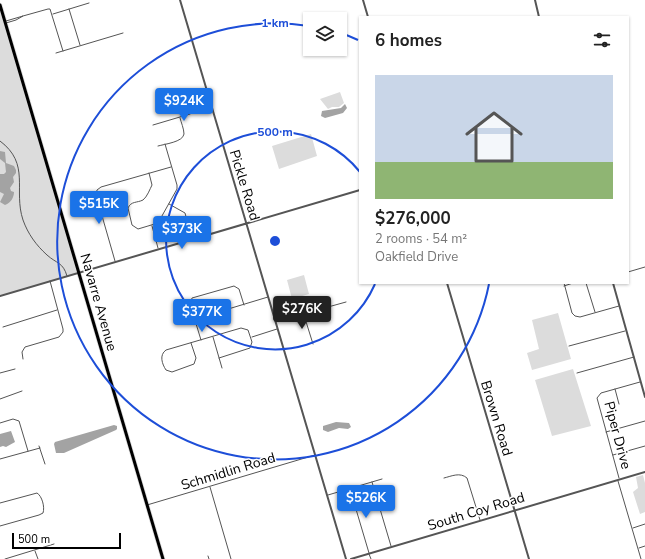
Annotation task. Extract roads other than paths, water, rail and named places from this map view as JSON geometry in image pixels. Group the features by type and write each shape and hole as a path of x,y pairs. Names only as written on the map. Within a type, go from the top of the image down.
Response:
{"highway":[{"name":"Navarre Avenue","path":"0,5 163,559"}],"street":[{"name":"Pickle Road","path":"180,0 346,559"},
{"path":"363,0 368,16"},
{"path":"534,0 539,16"},
{"path":"52,14 88,3"},
{"path":"5,22 48,8 51,10 63,51"},
{"path":"69,9 80,46"},
{"path":"56,53 123,33"},
{"path":"153,125 211,105"},
{"path":"158,146 180,140 183,137 184,132 179,117"},
{"path":"0,141 12,153 18,166 20,176 20,207 27,230 41,250 64,266 68,277"},
{"path":"149,173 152,185 146,197 143,200 131,204 128,210 132,225 139,229 159,222 177,187 165,144"},
{"path":"116,262 97,196 97,190 101,187 171,166"},
{"path":"0,296 359,190"},
{"path":"169,204 185,214 193,239"},
{"path":"151,226 158,249"},
{"path":"629,272 645,267"},
{"path":"23,359 22,352 26,347 62,335 63,329 50,281"},
{"name":"Brown Road","path":"447,284 529,559"},
{"path":"571,284 564,286 574,315 579,317 619,306"},
{"path":"586,284 596,313"},
{"path":"613,284 645,398"},
{"path":"201,340 190,304 191,300 195,296 233,285 239,289 244,305"},
{"path":"195,319 268,297"},
{"path":"276,322 303,312 346,302"},
{"path":"3,327 57,310"},
{"path":"303,312 313,344"},
{"path":"191,343 196,359 193,365 170,372 165,369 161,356 165,351 191,343 201,340 242,328 248,330 252,344 249,348 218,358"},
{"path":"251,337 278,329"},
{"path":"570,346 626,331"},
{"path":"212,337 222,368"},
{"path":"577,373 634,357"},
{"path":"0,373 15,369"},
{"path":"619,404 615,389 641,382"},
{"name":"Piper Drive","path":"615,389 601,393 597,397 597,401 641,559"},
{"path":"0,399 22,391"},
{"path":"0,423 13,419 19,421 28,451"},
{"path":"605,432 645,421"},
{"path":"612,455 645,446"},
{"path":"0,459 40,447 45,464"},
{"name":"Schmidlin Road","path":"147,505 315,455"},
{"name":"South Coy Road","path":"351,559 645,472"},
{"path":"444,478 459,474 466,477 480,521"},
{"path":"327,495 382,479"},
{"path":"372,482 391,547"},
{"path":"210,486 232,559"},
{"path":"350,489 371,559"},
{"path":"0,503 33,493 38,493 44,507 44,512 39,515 0,526"},
{"path":"632,528 645,524"},
{"path":"5,559 54,544"},
{"path":"638,548 645,546"},
{"path":"35,550 38,559"}]}
